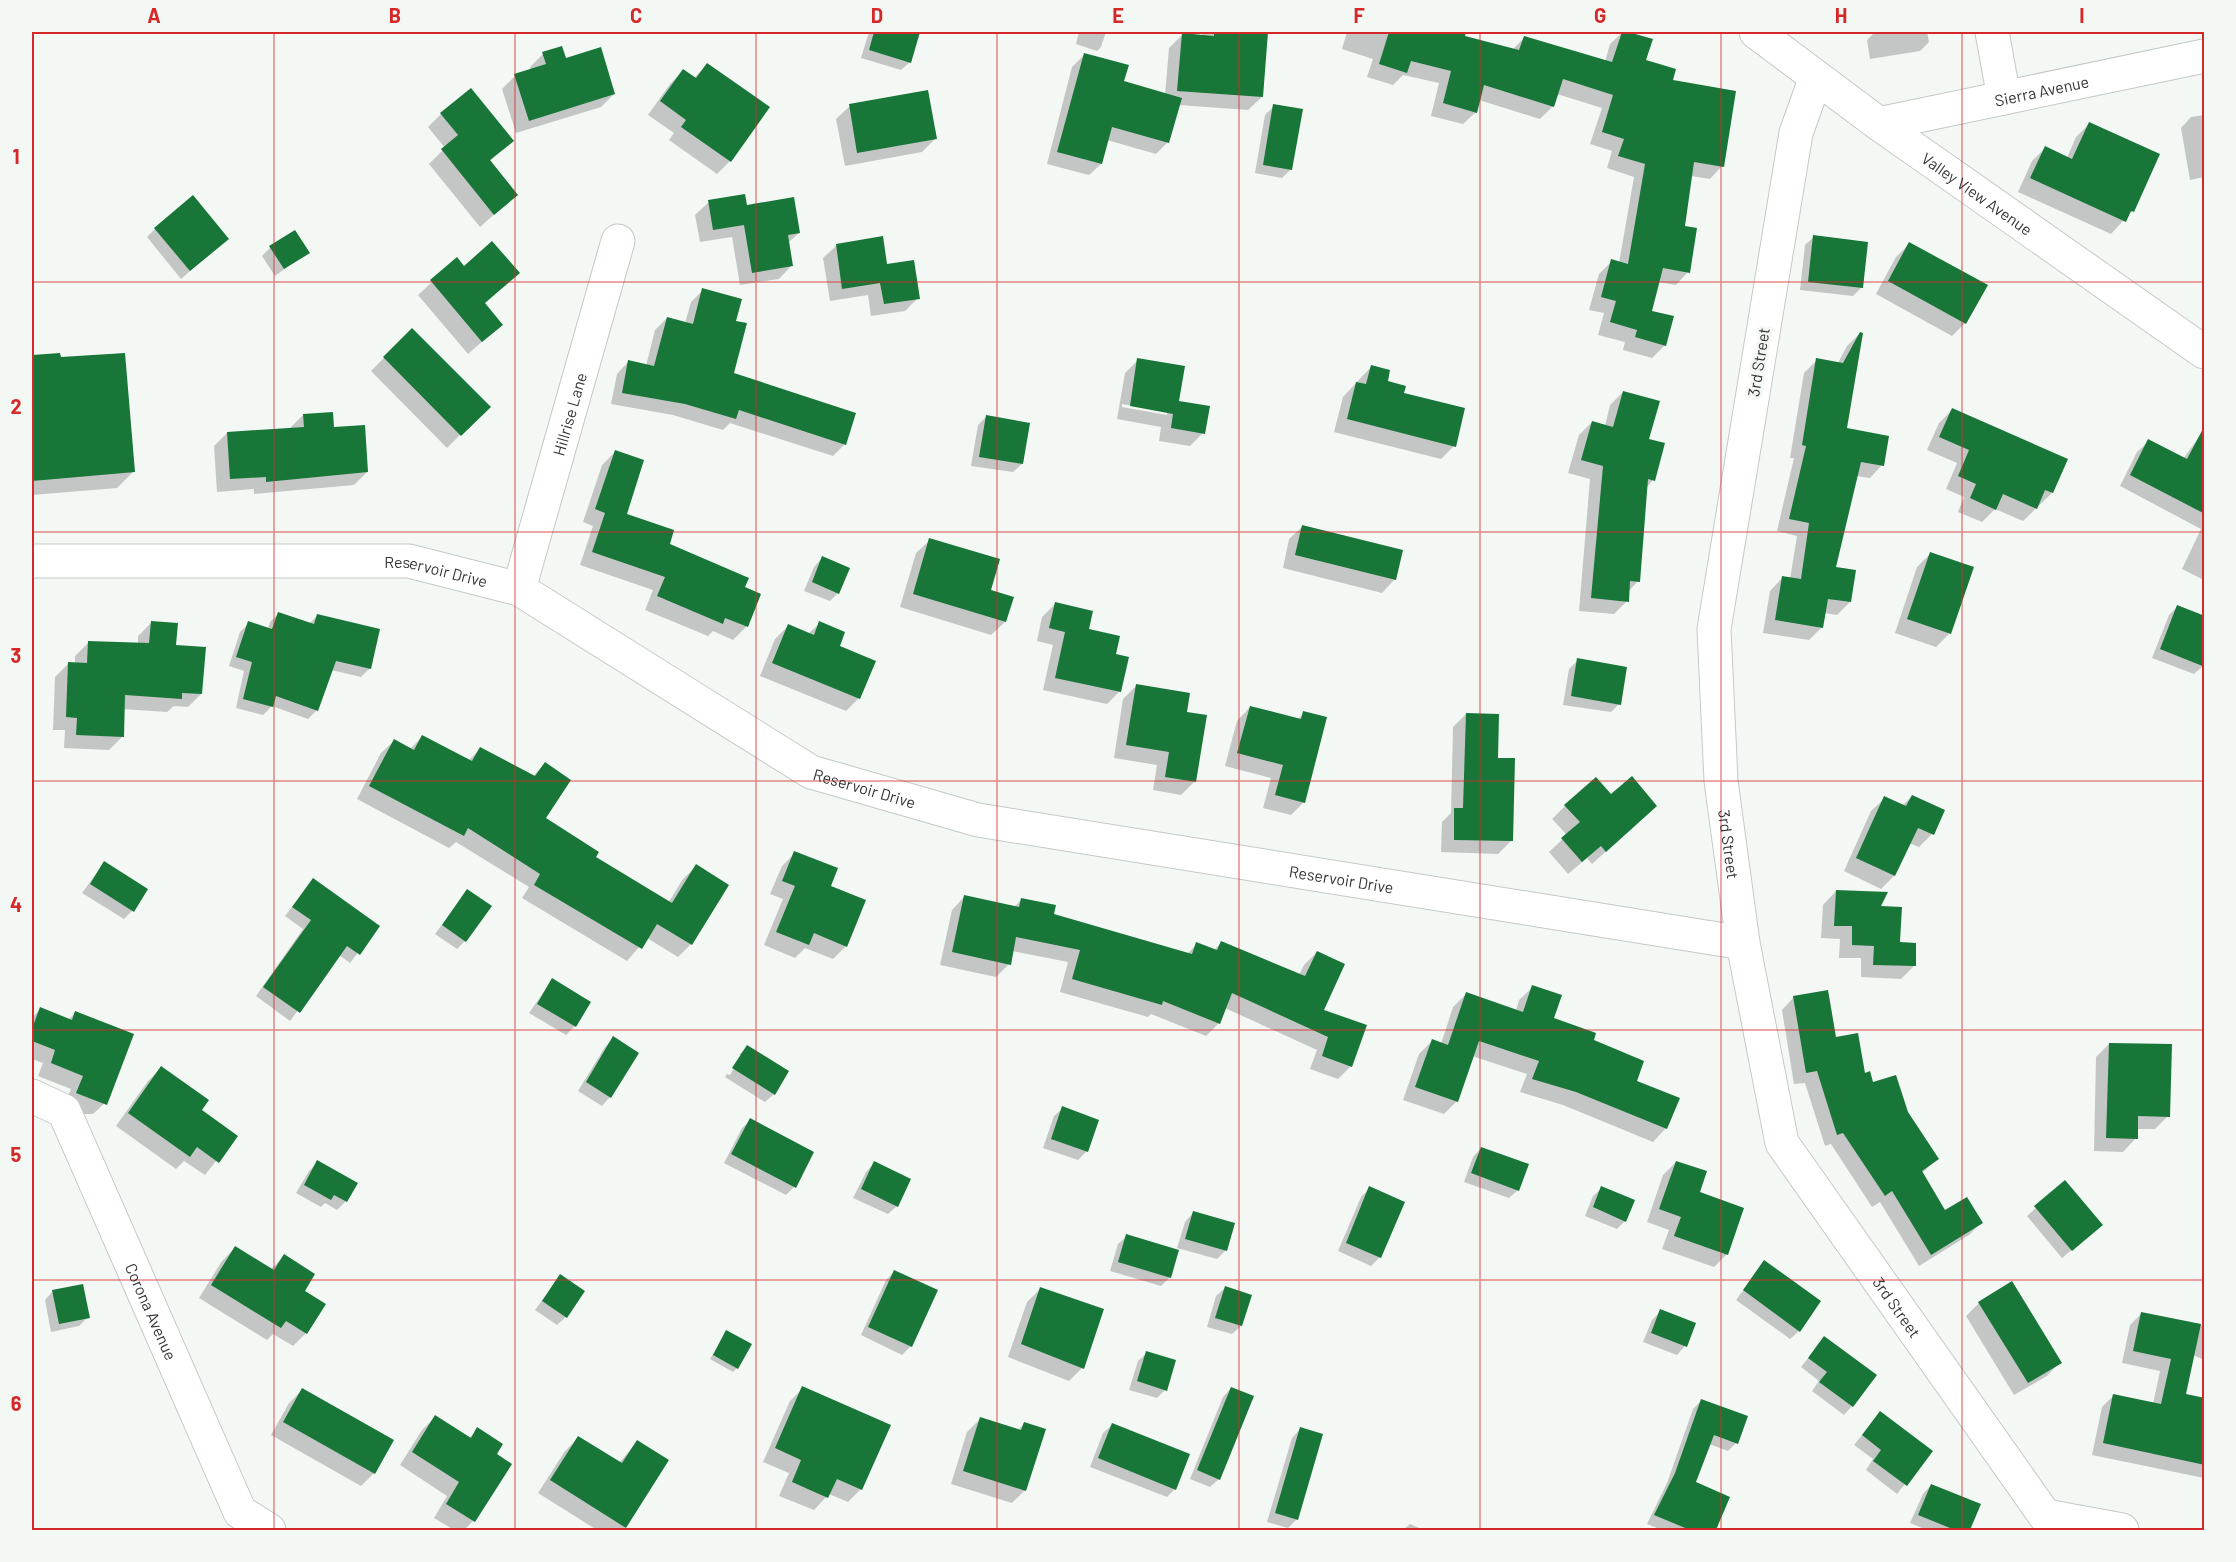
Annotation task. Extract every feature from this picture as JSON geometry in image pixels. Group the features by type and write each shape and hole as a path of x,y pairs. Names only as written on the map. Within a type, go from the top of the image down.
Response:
{"street":[{"name":"Valley View Avenue","path":"1756,32 1879,124 2205,352"},
{"path":"1992,32 2004,98"},
{"name":"Sierra Avenue","path":"1879,124 2205,56"},
{"name":"3rd Street","path":"1816,77 1796,133 1714,629 1721,781 1743,943 1782,1143 2050,1523"},
{"name":"Hillrise Lane","path":"519,589 618,241"},
{"name":"Reservoir Drive","path":"32,561 409,561 519,589 802,766 822,775 978,820 1743,943"},
{"name":"Corona Avenue","path":"32,1096 63,1111 240,1512 269,1530"},
{"path":"2050,1523 2121,1530"}],"building":[{"path":"874,32 920,32 911,63 869,50"},
{"path":"1214,32 1268,32 1263,97 1177,91 1182,33 1214,36"},
{"path":"1389,32 1466,32 1465,36 1519,50 1524,36 1612,62 1622,32 1628,32 1653,39 1646,60 1676,69 1673,80 1736,91 1724,167 1694,162 1685,226 1697,228 1690,273 1663,268 1652,311 1674,316 1666,346 1635,337 1637,330 1610,322 1616,301 1601,297 1611,259 1628,264 1645,164 1618,156 1624,139 1602,132 1613,95 1563,79 1554,107 1484,85 1477,113 1443,103 1451,71 1411,61 1407,73 1379,64"},
{"path":"562,46 566,58 601,47 615,94 529,121 514,74 546,64 542,52"},
{"path":"1084,53 1129,65 1124,81 1182,98 1169,143 1112,127 1102,164 1057,152"},
{"path":"707,63 770,107 731,162 681,127 686,120 660,101 683,69 696,78"},
{"path":"471,88 514,141 490,160 518,195 494,215 441,149 458,135 440,113"},
{"path":"928,90 937,139 857,153 849,104"},
{"path":"1273,104 1303,109 1292,170 1263,165"},
{"path":"2089,122 2160,154 2134,212 2131,211 2126,222 2030,178 2045,146 2072,159"},
{"path":"745,194 747,205 794,197 800,233 788,235 793,266 752,273 744,225 713,230 708,200"},
{"path":"193,195 229,239 190,271 154,228"},
{"path":"295,230 310,253 284,269 269,246"},
{"path":"1813,235 1868,242 1863,288 1808,282"},
{"path":"883,236 887,264 914,260 920,299 884,304 880,283 842,289 836,244"},
{"path":"492,241 520,273 485,303 503,325 482,342 430,280 457,257 464,266"},
{"path":"1909,242 1988,285 1966,324 1888,281"},
{"path":"702,288 742,299 736,321 747,323 734,373 856,413 846,445 739,410 736,419 685,404 622,393 628,360 654,366 667,317 693,324"},
{"path":"412,328 491,407 461,436 383,357"},
{"path":"1860,332 1863,333 1847,428 1889,436 1884,466 1861,462 1836,567 1856,570 1851,602 1828,599 1823,628 1775,620 1782,576 1801,579 1809,523 1789,519 1806,446 1802,445 1816,358 1843,363"},
{"path":"60,353 61,357 125,353 135,472 32,481 32,355"},
{"path":"1137,358 1185,366 1179,401 1210,406 1205,434 1171,428 1173,414 1130,406"},
{"path":"1371,365 1390,370 1388,381 1406,386 1404,393 1465,408 1456,447 1347,419 1356,382 1366,384"},
{"path":"1623,391 1660,401 1649,439 1665,443 1655,481 1648,479 1640,582 1630,581 1629,602 1591,598 1603,466 1581,460 1592,421 1613,427"},
{"path":"1952,408 2068,459 2053,493 2045,490 2037,509 2003,494 1996,510 1970,498 1976,484 1958,476 1969,450 1939,437"},
{"path":"333,412 334,427 365,425 368,472 266,482 266,477 230,479 227,432 304,427 303,414"},
{"path":"986,415 1030,423 1023,464 979,457"},
{"path":"2205,425 2205,514 2130,475 2148,439 2187,459"},
{"path":"615,450 644,460 627,514 674,530 670,544 749,578 745,587 761,594 748,627 725,618 723,624 657,596 665,577 592,552 605,513 595,509"},
{"path":"1302,525 1403,550 1396,580 1295,555"},
{"path":"929,538 1000,559 991,590 1014,597 1006,622 913,594"},
{"path":"1930,552 1974,567 1951,634 1907,619"},
{"path":"822,556 850,568 839,594 812,582"},
{"path":"1055,602 1093,611 1089,629 1120,636 1116,654 1129,657 1121,692 1055,678 1065,632 1049,628"},
{"path":"2177,605 2205,616 2205,667 2160,649"},
{"path":"278,612 314,624 317,614 380,629 371,669 336,661 318,711 276,696 273,707 243,699 252,662 236,657 248,621 272,629"},
{"path":"151,621 178,623 176,645 206,647 202,694 182,693 182,699 125,695 124,737 76,735 77,718 66,717 68,662 87,663 88,641 149,643"},
{"path":"819,621 845,632 840,646 876,661 860,699 772,663 788,624 814,635"},
{"path":"1577,658 1627,667 1621,705 1571,696"},
{"path":"1136,684 1190,693 1187,712 1207,715 1196,782 1165,777 1169,752 1126,745"},
{"path":"1250,706 1301,719 1303,711 1327,717 1305,803 1275,795 1283,765 1237,753"},
{"path":"1466,713 1499,714 1498,758 1515,758 1513,841 1454,840 1454,808 1463,808"},
{"path":"422,735 472,761 480,747 535,776 545,762 571,780 546,818 599,852 596,857 672,903 696,864 729,885 692,945 657,924 642,949 534,885 540,874 468,828 464,836 369,786 394,739 414,750"},
{"path":"1632,776 1657,806 1606,852 1601,846 1582,862 1561,838 1580,822 1564,805 1596,777 1611,794"},
{"path":"1912,795 1945,810 1934,835 1918,828 1895,876 1856,858 1884,796 1906,806"},
{"path":"794,851 838,868 831,886 866,900 847,947 814,933 809,945 776,932 795,886 782,881"},
{"path":"104,861 148,889 134,912 90,884"},
{"path":"313,878 380,926 360,955 347,946 300,1013 263,987 311,920 292,907"},
{"path":"467,889 492,906 466,942 442,925"},
{"path":"1836,890 1888,892 1881,906 1902,907 1900,942 1916,943 1916,966 1873,965 1874,946 1852,945 1852,926 1834,926"},
{"path":"964,895 1019,907 1021,898 1056,905 1054,914 1192,954 1196,942 1217,950 1221,941 1305,976 1317,951 1345,964 1324,1010 1367,1025 1352,1067 1322,1056 1328,1037 1232,993 1220,1024 1163,1001 1162,1005 1072,979 1080,950 1016,937 1011,965 952,952"},
{"path":"552,978 591,1002 576,1027 537,1004"},
{"path":"1532,985 1562,995 1554,1018 1596,1033 1594,1040 1644,1061 1637,1081 1680,1098 1667,1129 1576,1092 1532,1079 1539,1061 1479,1041 1458,1102 1415,1087 1432,1039 1448,1045 1466,992 1523,1012"},
{"path":"1828,990 1836,1037 1858,1033 1865,1073 1870,1071 1873,1082 1896,1075 1908,1112 1939,1159 1922,1171 1945,1210 1967,1197 1983,1223 1931,1255 1892,1191 1885,1196 1843,1133 1837,1135 1817,1071 1806,1073 1793,996"},
{"path":"40,1007 72,1020 75,1011 134,1034 107,1105 76,1093 83,1076 51,1063 55,1050 32,1041 32,1029"},
{"path":"613,1036 639,1053 611,1098 586,1082"},
{"path":"2109,1043 2172,1044 2170,1117 2138,1116 2138,1139 2106,1138"},
{"path":"747,1045 789,1071 775,1095 732,1068"},
{"path":"161,1066 209,1100 202,1110 238,1136 219,1163 197,1147 190,1157 128,1113"},
{"path":"1062,1106 1099,1120 1088,1152 1051,1139"},
{"path":"750,1118 814,1152 796,1188 731,1154"},
{"path":"1481,1147 1529,1164 1519,1191 1471,1173"},
{"path":"317,1160 358,1183 347,1202 334,1195 331,1200 304,1185"},
{"path":"874,1161 911,1179 898,1207 861,1189"},
{"path":"1676,1161 1707,1171 1700,1192 1744,1208 1728,1255 1674,1236 1681,1217 1659,1209"},
{"path":"2065,1180 2103,1225 2072,1251 2034,1206"},
{"path":"1369,1186 1405,1202 1381,1258 1346,1243"},
{"path":"1601,1186 1635,1200 1626,1222 1593,1207"},
{"path":"1193,1211 1235,1223 1227,1251 1185,1239"},
{"path":"1126,1234 1179,1250 1171,1278 1118,1262"},
{"path":"235,1246 274,1270 284,1254 315,1274 305,1291 326,1304 307,1334 286,1321 281,1328 211,1285"},
{"path":"1764,1260 1821,1301 1800,1332 1743,1290"},
{"path":"894,1270 938,1290 912,1347 868,1327"},
{"path":"560,1274 585,1291 567,1318 542,1301"},
{"path":"2012,1281 2062,1363 2028,1383 1978,1302"},
{"path":"83,1284 90,1318 59,1324 52,1290"},
{"path":"1225,1286 1252,1295 1242,1326 1215,1318"},
{"path":"1040,1287 1104,1309 1084,1369 1021,1344"},
{"path":"1660,1309 1696,1323 1687,1347 1651,1333"},
{"path":"2141,1312 2201,1324 2186,1394 2205,1398 2205,1465 2103,1443 2113,1394 2161,1404 2171,1359 2133,1351"},
{"path":"726,1330 752,1344 738,1369 713,1355"},
{"path":"1824,1336 1877,1375 1853,1407 1819,1382 1827,1372 1808,1358"},
{"path":"1146,1351 1176,1360 1167,1391 1137,1381"},
{"path":"802,1386 891,1425 862,1490 837,1479 828,1498 792,1482 801,1460 775,1448"},
{"path":"1231,1387 1254,1396 1220,1480 1197,1470"},
{"path":"302,1388 394,1440 375,1474 283,1422"},
{"path":"1701,1399 1748,1416 1738,1444 1714,1435 1696,1482 1730,1497 1716,1530 1690,1530 1654,1515 1675,1473"},
{"path":"1880,1411 1933,1451 1907,1486 1873,1461 1881,1450 1862,1435"},
{"path":"435,1415 471,1438 477,1427 503,1444 497,1454 512,1464 475,1522 446,1504 459,1482 412,1452"},
{"path":"980,1417 1021,1430 1024,1422 1046,1429 1026,1491 963,1471"},
{"path":"1112,1423 1190,1454 1176,1490 1098,1458"},
{"path":"1300,1427 1323,1434 1298,1520 1275,1513"},
{"path":"578,1436 622,1463 637,1440 669,1460 626,1528 550,1480"},
{"path":"1931,1484 1981,1504 1970,1530 1955,1530 1918,1515"}]}
